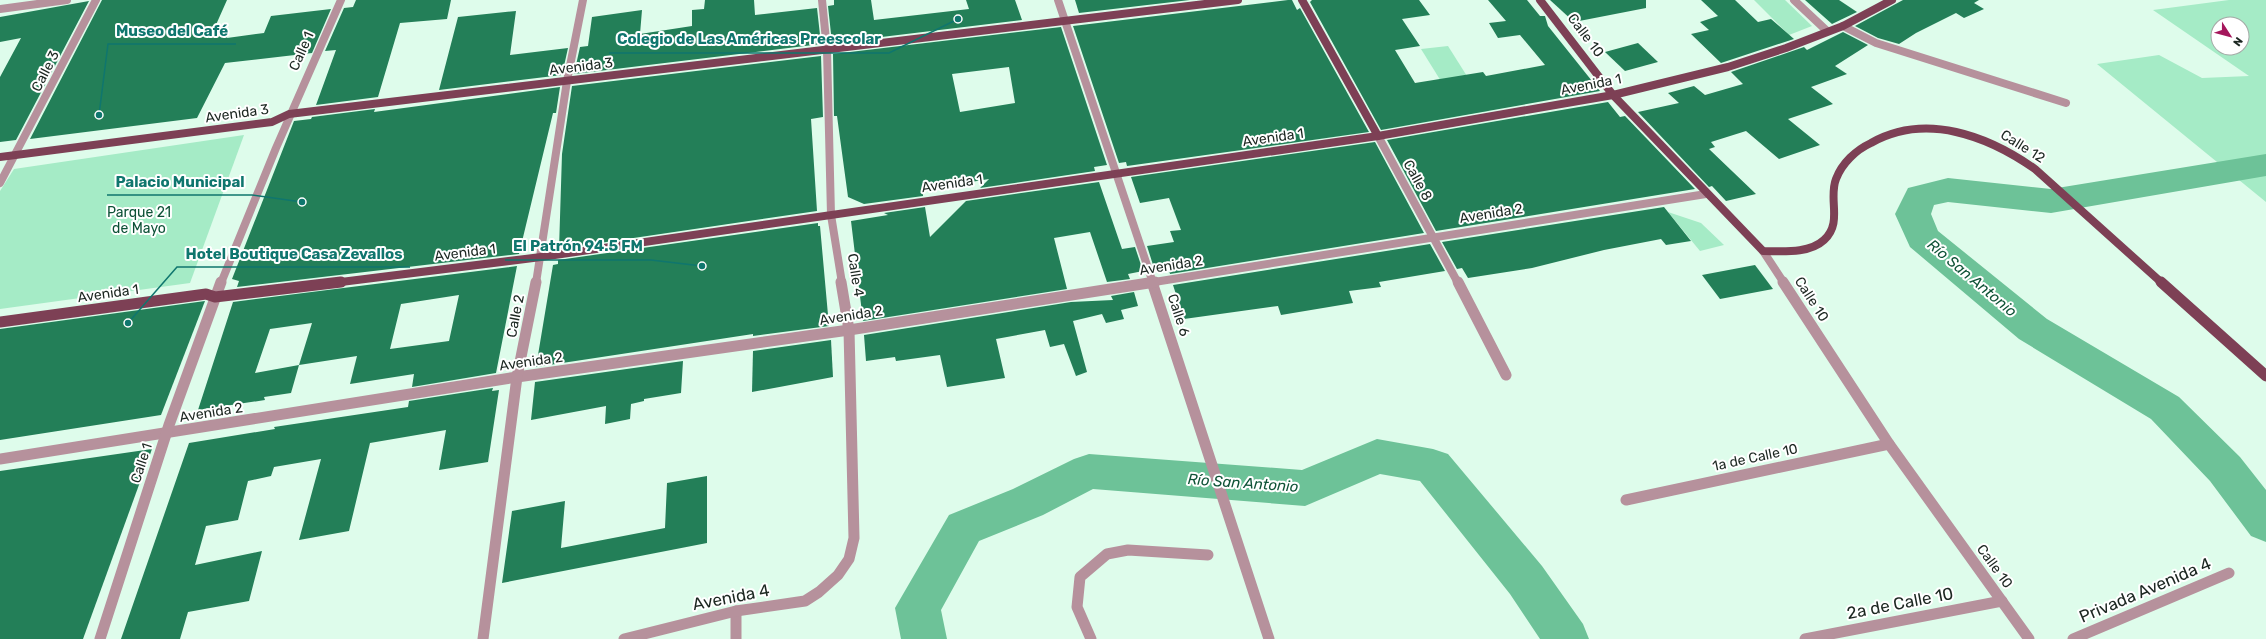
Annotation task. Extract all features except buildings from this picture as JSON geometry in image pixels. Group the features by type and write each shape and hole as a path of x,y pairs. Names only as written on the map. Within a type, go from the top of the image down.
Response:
{"main road":[{"name":"Avenida 3","path":"0,156 272,122 289,114 1238,0"},
{"name":"Calle 8","path":"1302,0 1378,136"},
{"name":"Calle 10","path":"1540,0 1613,95 1706,194 1763,251"},
{"name":"Avenida 1","path":"0,322 206,294 215,297 541,256 1378,136 1613,95 1728,67 1843,26 1892,0"},
{"name":"Calle 12","path":"1763,251 1806,249 1819,243 1830,233 1835,218 1835,181 1844,164 1857,151 1874,141 1893,133 1916,129 1943,128 1963,132 2005,149 2035,169 2266,376"}],"street":[{"path":"0,9 67,0"},
{"name":"Calle 3","path":"0,183 17,154 96,0"},
{"name":"Calle 1","path":"100,639 166,433 215,297 289,114 341,0"},
{"name":"Calle 2","path":"482,639 517,377 541,256 567,81 583,0"},
{"name":"Calle 4","path":"822,0 827,50 831,215 849,330 854,538 849,559 838,575"},
{"name":"Calle 6","path":"1058,0 1159,300 1269,639"},
{"path":"1794,0 1827,31"},
{"path":"1843,26 1876,43 2066,103"},
{"name":"Calle 8","path":"1378,136 1434,236 1506,375"},
{"name":"Avenida 2","path":"0,459 517,377 849,330 1706,194"},
{"name":"Calle 10","path":"1763,251 1889,444 2029,639"},
{"name":"1a de Calle 10","path":"1626,500 1889,444"},
{"path":"1091,639 1077,607 1080,577 1107,554 1128,550 1208,555"},
{"name":"Privada Avenida 4","path":"2073,639 2230,573"},
{"name":"Avenida 4","path":"624,639 736,611 805,601 819,592 838,575"},
{"name":"2a de Calle 10","path":"1805,639 2002,601"},
{"path":"736,611 736,639"}],"green space":[{"path":"1754,0 1785,0 1812,26 1789,35"},
{"path":"2229,0 2266,0 2266,202 2097,64 2159,55 2202,78 2249,76 2220,56 2250,56 2250,16 2210,16 2210,49 2153,10"},
{"path":"1448,46 1489,111 1462,115 1421,49"},
{"name":"Parque 21 de Mayo","path":"244,135 190,283 0,309 0,191 14,169"},
{"path":"1668,212 1701,223 1724,245 1700,251"}],"waterway":[{"name":"Río San Antonio","path":"2266,165 2051,201 1948,190 1920,196 1913,214 1923,238 2033,329 2165,408 2225,469 2266,523"},
{"name":"Río San Antonio","path":"924,639 918,608 964,528 1028,502 1089,471 1305,488 1377,456 1433,466 1526,580 1566,639"}],"place":[{"name":"Colegio de Las Américas Preescolar","path":"958,19"},
{"name":"Museo del Café","path":"99,115"},
{"name":"Palacio Municipal","path":"302,202"},
{"name":"El Patrón 94.5 FM","path":"702,266"},
{"name":"Hotel Boutique Casa Zevallos","path":"128,323"}]}
